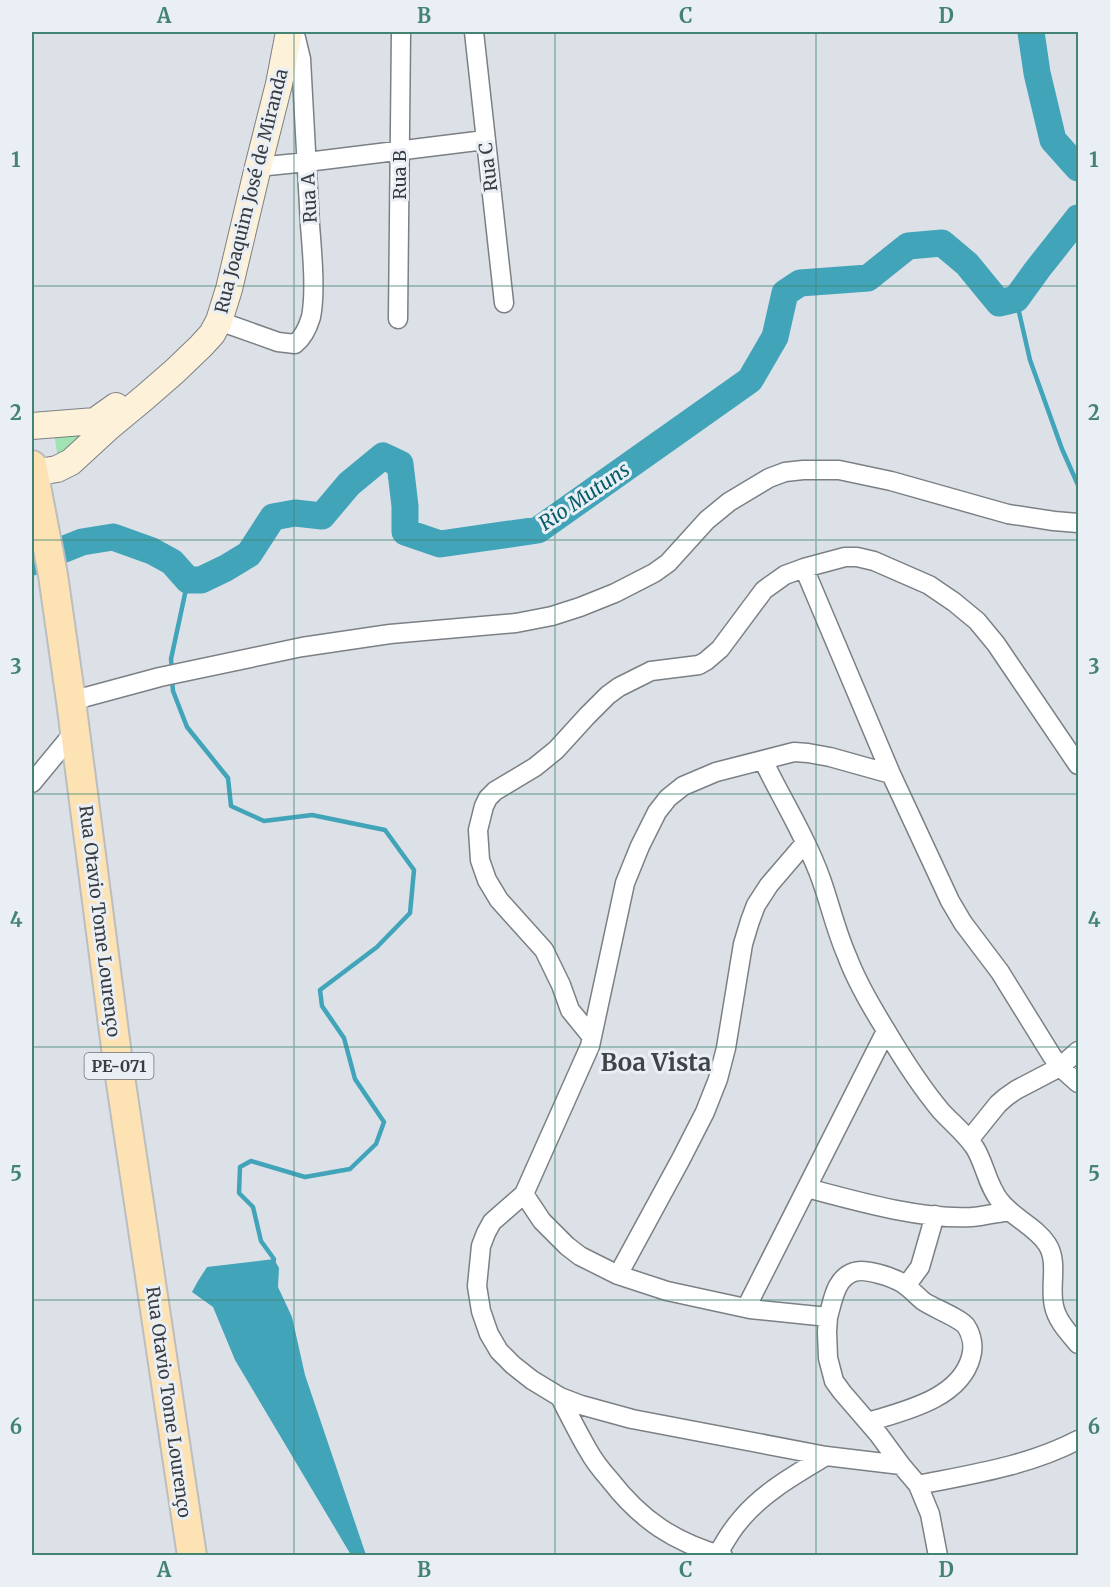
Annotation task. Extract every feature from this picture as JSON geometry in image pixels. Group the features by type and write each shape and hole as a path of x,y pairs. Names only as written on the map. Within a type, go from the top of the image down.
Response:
{"main road":[{"name":"Rua Otavio Tome Lourenço","path":"32,469 52,575 71,701 120,1075 192,1556"}],"street":[{"name":"Rua Joaquim José de Miranda","path":"32,426 95,421 150,386 201,346 212,334 219,321 229,289 238,222 266,81 281,32"},
{"name":"Rua Joaquim José de Miranda","path":"32,469 57,469 70,462 150,386 201,327 207,316 258,166 291,32"},
{"name":"Rua A","path":"219,321 278,342 295,344 306,331 311,316 313,296 301,58 296,38 291,32"},
{"name":"Rua B","path":"398,319 401,32"},
{"name":"Rua C","path":"474,32 504,303"},
{"path":"258,166 485,140"},
{"path":"71,701 162,677 302,647 390,634 516,623 580,608 654,573 668,563 707,520 729,502 761,482 785,472 839,470 891,481 1008,514 1078,524"},
{"path":"592,1038 570,1010 544,950 499,900 487,880 480,860 478,830 484,806 495,791 536,767 556,750 608,695 619,687 651,670 686,668 706,661 720,649 764,590 785,575 845,557 857,557 874,561 929,585 977,621 996,644 1078,765"},
{"path":"804,568 891,774 950,901 963,923 1000,972 1060,1067 1078,1083"},
{"path":"32,783 75,730"},
{"path":"891,774 808,753 795,752 716,772 683,786 668,798 657,812 625,883 590,1046 524,1194 492,1221 481,1246 477,1286 481,1311 489,1334 499,1351 532,1380 560,1397 632,1419 825,1456 901,1465"},
{"path":"763,760 806,843 856,977 886,1031 940,1110 976,1149 989,1184 999,1200 1047,1244 1053,1265 1054,1307 1078,1344"},
{"path":"618,1275 681,1160 705,1112 718,1079 726,1048 743,944 756,905 769,885 806,843"},
{"path":"746,1308 886,1031"},
{"path":"969,1140 1006,1097 1060,1067 1078,1051"},
{"path":"807,1188 890,1208 935,1215 973,1217 1008,1210"},
{"path":"524,1194 542,1221 567,1246 580,1256 618,1275 667,1291 746,1308 828,1317"},
{"path":"906,1286 922,1262 935,1215"},
{"path":"868,1422 910,1409 941,1394 965,1371 973,1347 970,1335 963,1323 925,1302 895,1279 875,1273 854,1272 842,1279 838,1285 828,1317 828,1358 834,1381 918,1485 930,1514 938,1556"},
{"path":"560,1397 589,1452 625,1499 659,1528 676,1538 721,1555 736,1525 762,1500 788,1479 825,1456"},
{"path":"918,1485 1006,1468 1078,1441"}],"green space":[{"path":"97,424 59,463 53,428"}],"water":[{"path":"274,1259 279,1268 278,1287 292,1317 305,1375 366,1555 351,1555 235,1360 213,1307 192,1292 207,1267"}],"waterway":[{"name":"Rio Mutuns","path":"1031,32 1037,73 1053,140 1078,168"},
{"name":"Rio Mutuns","path":"57,552 82,542 113,537 152,551 172,562 188,580 201,580 249,554 273,517 295,513 322,516 349,484 383,456 400,464 405,506 405,532 440,544 538,530 750,380 775,337 785,293 800,283 868,278 908,246 942,243 967,264 999,303 1016,299 1078,218"},
{"path":"1016,299 1030,360 1062,449 1078,485"},
{"path":"172,671 171,659 188,580"},
{"path":"172,679 173,691 187,727 228,778 231,806 264,821 312,815 385,830 414,870 410,913 377,947 320,990 322,1006 344,1038 355,1079 384,1122 376,1144 350,1169 305,1177 251,1161 240,1167 239,1193 253,1207 261,1241 274,1259 273,1265"}],"district":[{"name":"Boa Vista","path":"656,1062"}]}
